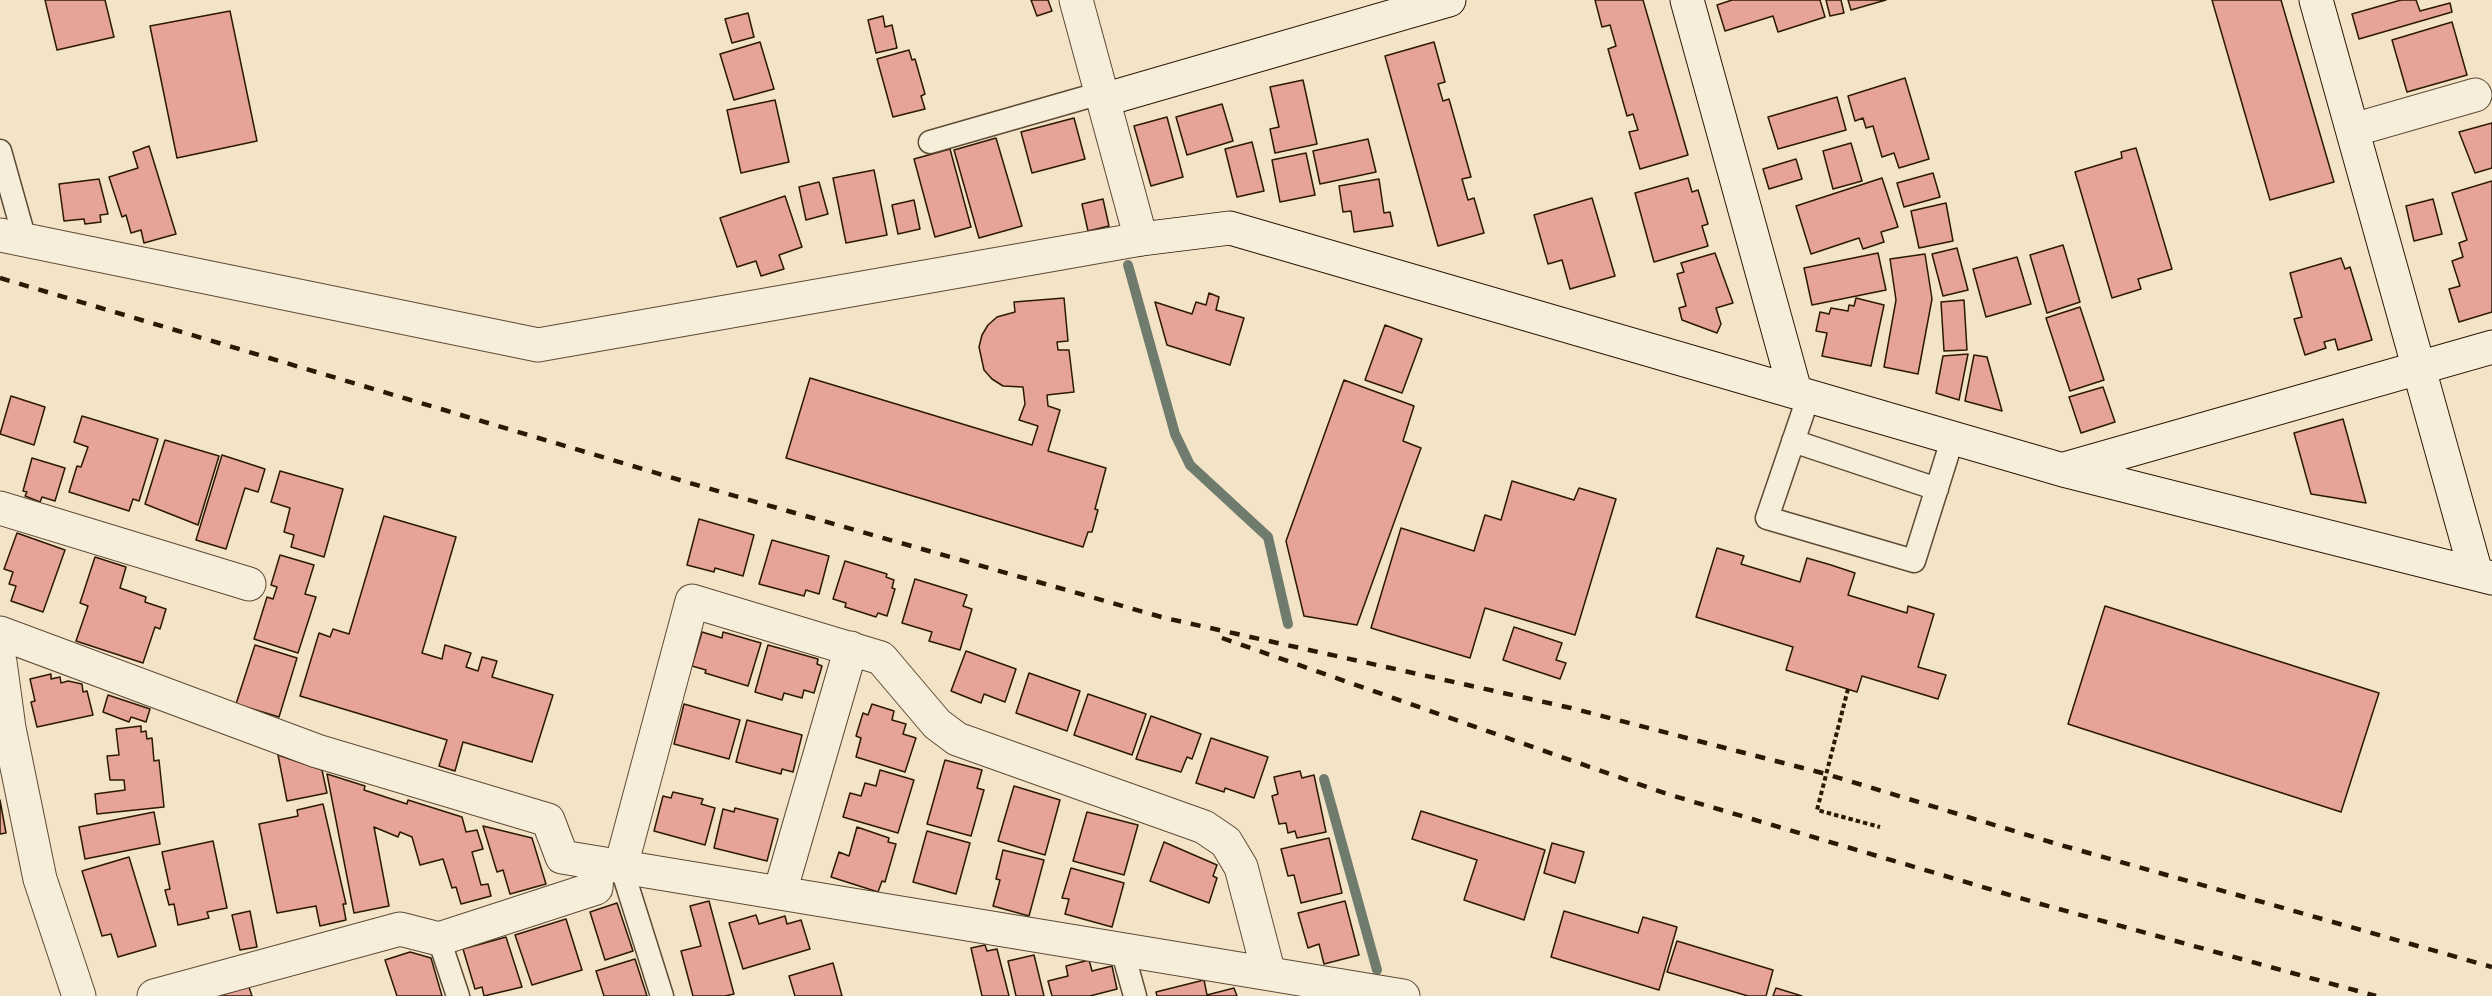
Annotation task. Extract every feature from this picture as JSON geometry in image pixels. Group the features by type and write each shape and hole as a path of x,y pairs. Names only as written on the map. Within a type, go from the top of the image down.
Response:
{"street":[{"path":"1076,0 1141,239"},
{"path":"1102,97 1449,0"},
{"path":"1687,0 1802,393"},
{"path":"2316,0 2419,368 2484,575"},
{"path":"2352,130 2475,95"},
{"path":"12,237 538,345 1141,239 1230,228 2062,470 2484,575"},
{"path":"2062,470 2492,347"},
{"path":"0,508 249,584"},
{"path":"154,996 400,929 439,939 596,888 609,864 692,602 881,658 936,724 957,739 1204,827 1226,842 1240,867 1269,974"},
{"path":"0,633 317,751 548,820 562,857 1403,996"},
{"path":"780,892 851,648"},
{"path":"0,662 5,730 40,879 79,996"}],"lane":[{"path":"930,142 1102,97"},
{"path":"0,151 12,237"},
{"path":"1802,393 1793,441 1767,518 1914,561 1953,438"},
{"path":"1793,441 1937,489"},
{"path":"609,864 662,996"},
{"path":"439,939 458,996"},
{"path":"1122,950 1135,996"}],"path":[{"path":"1848,689 1817,810 1880,827"}],"building":[{"path":"45,0 105,0 114,37 57,50"},
{"path":"1031,0 1048,0 1052,11 1037,16"},
{"path":"1595,0 1643,0 1688,155 1640,169 1629,132 1638,130 1633,114 1627,116 1608,49 1616,46 1610,25 1602,27"},
{"path":"1732,0 1820,0 1825,17 1778,32 1773,16 1725,31 1717,5"},
{"path":"1826,0 1841,0 1844,13 1830,16"},
{"path":"1848,0 1886,0 1851,10"},
{"path":"2212,0 2281,0 2334,182 2270,200"},
{"path":"2401,0 2416,0 2420,11 2450,3 2452,12 2359,39 2352,14"},
{"path":"230,11 257,141 177,158 150,26"},
{"path":"748,13 754,37 732,43 725,19"},
{"path":"883,16 885,27 892,25 897,48 876,53 868,20"},
{"path":"2452,22 2467,75 2407,92 2392,40"},
{"path":"760,42 774,89 734,100 720,54"},
{"path":"1434,42 1445,82 1438,84 1443,101 1449,99 1471,177 1462,179 1468,200 1474,198 1484,233 1438,246 1385,56"},
{"path":"909,50 912,60 915,59 925,94 921,96 925,109 893,117 877,59"},
{"path":"1905,78 1929,159 1899,168 1894,153 1882,157 1873,126 1866,128 1863,118 1855,121 1848,96"},
{"path":"1303,80 1317,144 1275,153 1270,129 1279,127 1270,87"},
{"path":"1837,97 1846,130 1778,149 1768,117"},
{"path":"775,100 789,162 741,173 727,110"},
{"path":"1222,104 1233,141 1187,155 1176,117"},
{"path":"1167,117 1183,177 1151,186 1134,126"},
{"path":"1074,118 1085,159 1032,173 1021,132"},
{"path":"2492,123 2492,168 2475,173 2459,132"},
{"path":"996,138 1022,226 979,238 954,150"},
{"path":"1368,139 1376,172 1320,184 1313,151"},
{"path":"1252,142 1264,191 1237,197 1225,149"},
{"path":"1851,143 1862,181 1833,189 1823,151"},
{"path":"149,146 176,234 144,243 141,230 131,233 126,215 122,217 109,177 138,168 133,152"},
{"path":"2136,148 2172,269 2138,279 2141,289 2112,298 2075,172 2122,158 2121,152"},
{"path":"950,149 971,227 935,237 914,159"},
{"path":"1306,153 1315,195 1280,202 1272,160"},
{"path":"1796,159 1802,179 1769,189 1763,169"},
{"path":"874,170 887,235 846,243 833,178"},
{"path":"1933,173 1940,197 1904,207 1897,183"},
{"path":"1688,178 1692,192 1698,190 1708,224 1702,226 1708,246 1654,262 1635,193"},
{"path":"1882,178 1898,227 1881,232 1884,242 1863,249 1859,238 1811,254 1796,206"},
{"path":"99,179 108,214 100,215 101,222 85,224 84,219 64,221 59,184"},
{"path":"1379,179 1384,213 1390,212 1393,226 1354,232 1351,211 1343,212 1339,186"},
{"path":"2492,181 2492,312 2459,322 2449,289 2460,286 2452,261 2463,257 2459,243 2467,240 2452,193"},
{"path":"819,182 828,214 806,220 799,187"},
{"path":"785,196 802,247 779,255 784,269 761,276 756,261 737,267 720,218"},
{"path":"1592,198 1615,276 1570,289 1562,260 1548,264 1534,215"},
{"path":"1103,199 1109,226 1088,231 1082,204"},
{"path":"2433,199 2442,234 2414,241 2406,206"},
{"path":"914,200 920,229 898,234 892,205"},
{"path":"1946,203 1953,241 1919,248 1911,211"},
{"path":"2063,245 2080,302 2047,313 2030,255"},
{"path":"1957,248 1968,290 1943,296 1932,254"},
{"path":"1715,253 1733,303 1716,308 1721,324 1717,333 1682,320 1679,308 1686,306 1677,274 1684,272 1681,263"},
{"path":"1878,253 1886,290 1812,305 1804,268"},
{"path":"1925,254 1932,299 1918,374 1884,367 1896,300 1890,259"},
{"path":"2017,257 2031,304 1986,317 1973,269"},
{"path":"2341,258 2345,269 2350,267 2372,340 2338,350 2335,339 2324,342 2326,348 2305,355 2294,319 2302,317 2290,273"},
{"path":"1209,293 1219,297 1216,310 1244,318 1230,365 1167,345 1155,302 1192,314 1196,302 1206,305"},
{"path":"1064,298 1068,341 1057,342 1058,350 1069,350 1074,392 1047,395 1048,406 1060,410 1048,451 1106,468 1095,509 1098,510 1092,532 1088,532 1083,547 786,458 810,378 1032,445 1038,426 1019,420 1025,404 1023,387 1003,386 992,379 984,370 979,347 988,325 997,317 1015,312 1014,302"},
{"path":"1856,298 1884,305 1871,366 1822,356 1827,333 1816,331 1820,312 1829,314 1831,308 1848,311 1849,305 1854,306"},
{"path":"1964,300 1967,350 1944,351 1941,302"},
{"path":"2080,307 2104,380 2070,391 2046,318"},
{"path":"1385,325 1422,339 1402,393 1365,380"},
{"path":"1968,354 1959,400 1936,393 1943,356"},
{"path":"1974,355 1987,357 2002,411 1965,401"},
{"path":"1344,380 1414,406 1403,441 1421,448 1357,625 1304,616 1286,541"},
{"path":"2103,387 2115,422 2081,433 2069,397"},
{"path":"11,396 45,407 34,445 0,434"},
{"path":"82,416 158,439 139,501 133,499 129,511 69,492 77,466 81,467 88,447 74,442"},
{"path":"2343,419 2366,503 2311,494 2294,433"},
{"path":"165,440 219,456 198,525 145,504"},
{"path":"222,455 265,469 258,492 245,488 226,549 196,540"},
{"path":"32,458 65,468 55,501 42,497 40,502 25,496 27,492 23,491"},
{"path":"280,471 343,489 324,557 291,547 294,535 284,532 290,508 271,502"},
{"path":"1512,481 1574,500 1579,488 1616,499 1575,635 1485,608 1470,658 1371,628 1401,528 1474,551 1485,515 1501,520"},
{"path":"384,516 456,537 422,653 442,659 445,645 471,653 466,667 478,671 482,657 497,661 492,677 553,695 532,762 463,742 455,771 439,766 447,740 300,696 319,633 330,637 333,629 349,634"},
{"path":"699,519 754,535 743,576 715,568 714,572 687,565"},
{"path":"17,533 65,550 43,612 11,601 16,586 9,584 13,572 4,569"},
{"path":"772,540 829,556 819,594 806,590 804,596 759,584"},
{"path":"1717,548 1744,556 1741,564 1800,582 1807,558 1831,565 1855,573 1848,595 1907,613 1908,606 1934,614 1918,667 1946,675 1938,699 1862,676 1857,692 1786,670 1793,647 1696,617"},
{"path":"280,555 314,565 305,594 316,597 298,653 254,639 267,597 273,599 277,587 271,585"},
{"path":"95,557 126,567 120,588 146,597 145,602 166,609 160,629 155,627 143,663 76,641 88,606 80,603"},
{"path":"845,561 887,574 886,577 894,580 892,588 895,589 887,616 878,613 876,617 845,607 846,603 833,599"},
{"path":"915,579 967,595 963,606 972,609 960,650 929,641 932,632 902,623"},
{"path":"2105,606 2379,693 2341,812 2068,724"},
{"path":"1514,627 1562,643 1556,660 1566,663 1560,679 1503,660"},
{"path":"702,632 722,638 723,632 761,643 748,686 705,673 706,670 692,666"},
{"path":"255,645 297,658 279,717 236,704"},
{"path":"768,645 818,659 817,664 822,666 814,693 804,690 802,698 784,693 782,700 755,692"},
{"path":"966,651 1016,669 1005,702 984,694 981,703 951,691"},
{"path":"1029,673 1080,691 1067,731 1016,713"},
{"path":"51,674 51,679 60,677 61,683 68,681 82,684 83,692 87,691 93,715 37,727 31,702 35,701 30,679"},
{"path":"1088,694 1146,714 1132,755 1074,735"},
{"path":"108,695 150,709 146,722 131,717 129,722 103,712"},
{"path":"684,704 740,720 729,759 674,744"},
{"path":"872,704 894,711 892,720 906,724 903,734 916,738 905,772 856,757 861,738 856,736 863,713 868,715"},
{"path":"1151,716 1201,734 1192,759 1187,757 1181,772 1136,759"},
{"path":"747,720 802,735 793,772 782,769 781,774 736,762"},
{"path":"141,726 141,732 146,731 147,739 152,738 154,761 159,760 164,807 97,814 95,794 125,790 124,780 110,780 107,756 119,755 116,729"},
{"path":"1211,738 1268,757 1254,798 1225,788 1224,792 1196,783"},
{"path":"278,755 322,770 327,793 287,801"},
{"path":"945,760 982,770 977,788 984,790 971,836 927,824"},
{"path":"880,770 914,780 898,833 843,817 850,793 861,796 865,783 876,786"},
{"path":"1300,771 1302,778 1314,775 1326,832 1297,838 1295,831 1288,833 1286,823 1279,824 1272,796 1278,794 1274,777"},
{"path":"327,774 365,786 364,790 407,804 408,800 462,817 466,832 477,830 483,849 472,852 481,885 488,884 491,896 461,904 456,887 452,888 443,859 420,865 412,837 400,832 398,837 374,827 389,906 354,913"},
{"path":"1014,786 1060,800 1045,855 998,841"},
{"path":"673,792 703,799 701,804 715,808 705,845 654,831 663,796 671,798"},
{"path":"0,800 6,833 0,834"},
{"path":"323,804 346,904 343,904 346,920 320,926 316,906 277,913 259,824 298,816 297,810"},
{"path":"735,808 778,819 767,861 714,848 723,809 734,812"},
{"path":"1421,811 1545,850 1524,920 1464,900 1477,860 1412,839"},
{"path":"154,812 160,844 85,859 79,827"},
{"path":"1087,812 1138,825 1124,875 1073,861"},
{"path":"483,826 532,838 546,884 510,894 503,870 497,872"},
{"path":"857,827 889,838 888,842 896,844 885,882 882,881 878,892 831,877 839,852 849,856"},
{"path":"927,831 970,843 956,894 913,882"},
{"path":"1329,838 1342,893 1301,903 1294,875 1288,876 1281,849"},
{"path":"213,841 227,908 207,912 209,918 178,925 174,904 169,905 165,890 170,889 162,852"},
{"path":"1164,842 1217,865 1213,876 1217,878 1209,903 1150,881"},
{"path":"1552,843 1584,852 1575,883 1544,873"},
{"path":"1003,850 1044,860 1029,916 993,906 1000,880 996,879"},
{"path":"129,857 156,946 118,957 111,934 102,936 82,871"},
{"path":"1071,868 1124,883 1112,927 1065,914 1069,899 1062,898"},
{"path":"709,901 734,994 693,996 681,951 701,946 690,906"},
{"path":"1345,901 1359,955 1324,964 1319,944 1308,948 1298,913"},
{"path":"617,903 633,951 605,960 590,912"},
{"path":"250,911 257,947 240,950 232,915"},
{"path":"1564,911 1638,933 1643,917 1677,927 1659,990 1551,957"},
{"path":"756,915 759,924 785,916 787,924 801,920 810,949 743,969 729,923"},
{"path":"566,919 582,970 532,985 515,935"},
{"path":"506,937 522,987 484,996 482,987 475,989 463,949"},
{"path":"1677,941 1773,970 1766,996 1748,996 1667,972"},
{"path":"985,945 987,951 997,949 1009,996 982,996 971,948"},
{"path":"410,952 431,958 442,996 397,996 385,960"},
{"path":"1034,955 1044,996 1016,996 1008,961"},
{"path":"635,959 647,996 604,996 596,971"},
{"path":"1089,960 1092,971 1112,966 1117,989 1090,996 1052,996 1048,981 1068,976 1066,966"},
{"path":"833,963 842,996 795,996 789,976"},
{"path":"1204,980 1207,995 1234,988 1237,996 1157,996 1156,992"},
{"path":"249,987 252,996 217,996"},
{"path":"1776,988 1802,996 1773,996"}],"waterway":[{"path":"1128,265 1175,434 1190,465 1268,537 1288,624"},
{"path":"1324,779 1377,970"}],"railway":[{"path":"0,278 700,486 1165,618 1571,708 1826,774 2057,844 2492,967"},
{"path":"1222,638 1667,794 2037,903 2376,996"}]}
